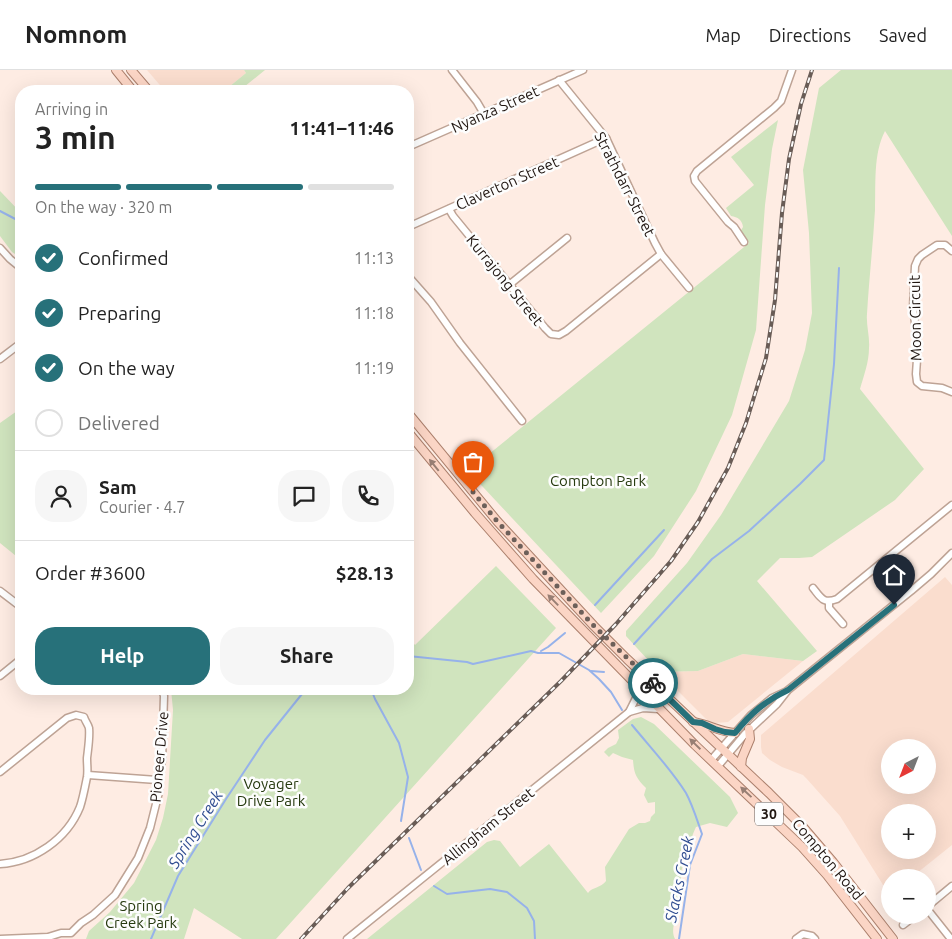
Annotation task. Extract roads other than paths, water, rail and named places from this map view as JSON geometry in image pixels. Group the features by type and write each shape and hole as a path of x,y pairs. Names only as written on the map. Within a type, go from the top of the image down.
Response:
{"main road":[{"path":"116,70 128,85"},
{"path":"132,70 144,85"},
{"name":"Compton Road","path":"414,420 484,506 610,642 813,838 893,939"},
{"name":"Compton Road","path":"414,439 516,560 659,708 806,851 877,939"},
{"path":"513,538 514,546 520,555 516,560"},
{"path":"693,722 702,723 725,732 735,733"},
{"path":"741,768 741,760 750,739 750,729"}],"street":[{"path":"452,70 484,114"},
{"name":"Nyanza Street","path":"414,144 583,70"},
{"path":"744,242 734,227 695,181 694,176 697,171 781,101 792,70"},
{"name":"Strathdarr Street","path":"559,80 606,138 654,243 689,288"},
{"name":"Claverton Street","path":"414,224 606,138"},
{"name":"Kurrajong Street","path":"449,209 452,216 551,334 566,331 661,254"},
{"path":"509,285 567,238"},
{"name":"Moon Circuit","path":"952,251 945,245 937,246 916,261 913,308 918,346 916,379 922,386 942,388 952,392"},
{"path":"0,248 15,264"},
{"path":"414,283 522,421"},
{"path":"0,359 15,348"},
{"path":"813,588 823,600 829,602 837,599 952,505"},
{"path":"715,763 722,749 746,719 772,698 788,690 911,591 952,553"},
{"path":"0,591 15,602"},
{"path":"829,602 829,608 843,624"},
{"path":"0,676 15,664"},
{"name":"Allingham Street","path":"629,712 639,687"},
{"path":"715,763 728,754 750,729 777,704 788,690"},
{"name":"Pioneer Drive","path":"0,939 48,937 61,933 72,936 81,923 93,915 115,894 138,858 150,828 159,792 157,780 162,761 164,695"},
{"name":"Allingham Street","path":"348,939 629,712 643,708 659,708"},
{"path":"0,772 67,718 76,715 84,717 89,727 88,775 80,807 74,819 61,836 45,849 29,858 0,864"},
{"path":"88,775 157,780"},
{"path":"936,899 952,886"},
{"path":"936,920 951,939"},
{"path":"796,939 803,934 812,936 815,939"}],"waterway":[{"name":"Slacks Creek","path":"0,211 15,219"},
{"path":"634,644 712,559 749,531 824,460 834,364 839,268"},
{"path":"595,605 664,530"},
{"path":"541,651 565,633"},
{"name":"Slacks Creek","path":"414,657 473,664 531,651 559,653 589,670 599,679 611,692 622,710"},
{"path":"591,671 604,672"},
{"name":"Spring Creek","path":"151,939 178,876 265,740 301,695"},
{"path":"373,695 399,743 408,777 401,821"},
{"name":"Slacks Creek","path":"632,725 686,793 702,834 690,865 679,939"},
{"path":"409,838 421,870"},
{"path":"434,886 447,894 490,889 507,892 527,908 534,921 535,939"}],"railway":[{"path":"301,939 348,888 561,681 616,624 671,561 698,522 728,468 746,423 766,358 775,300 782,213 789,159 801,104 812,70"}],"park label":[{"name":"Compton Park","path":"598,480"},
{"name":"Voyager Drive Park","path":"271,792"},
{"name":"Spring Creek Park","path":"141,914"}]}
